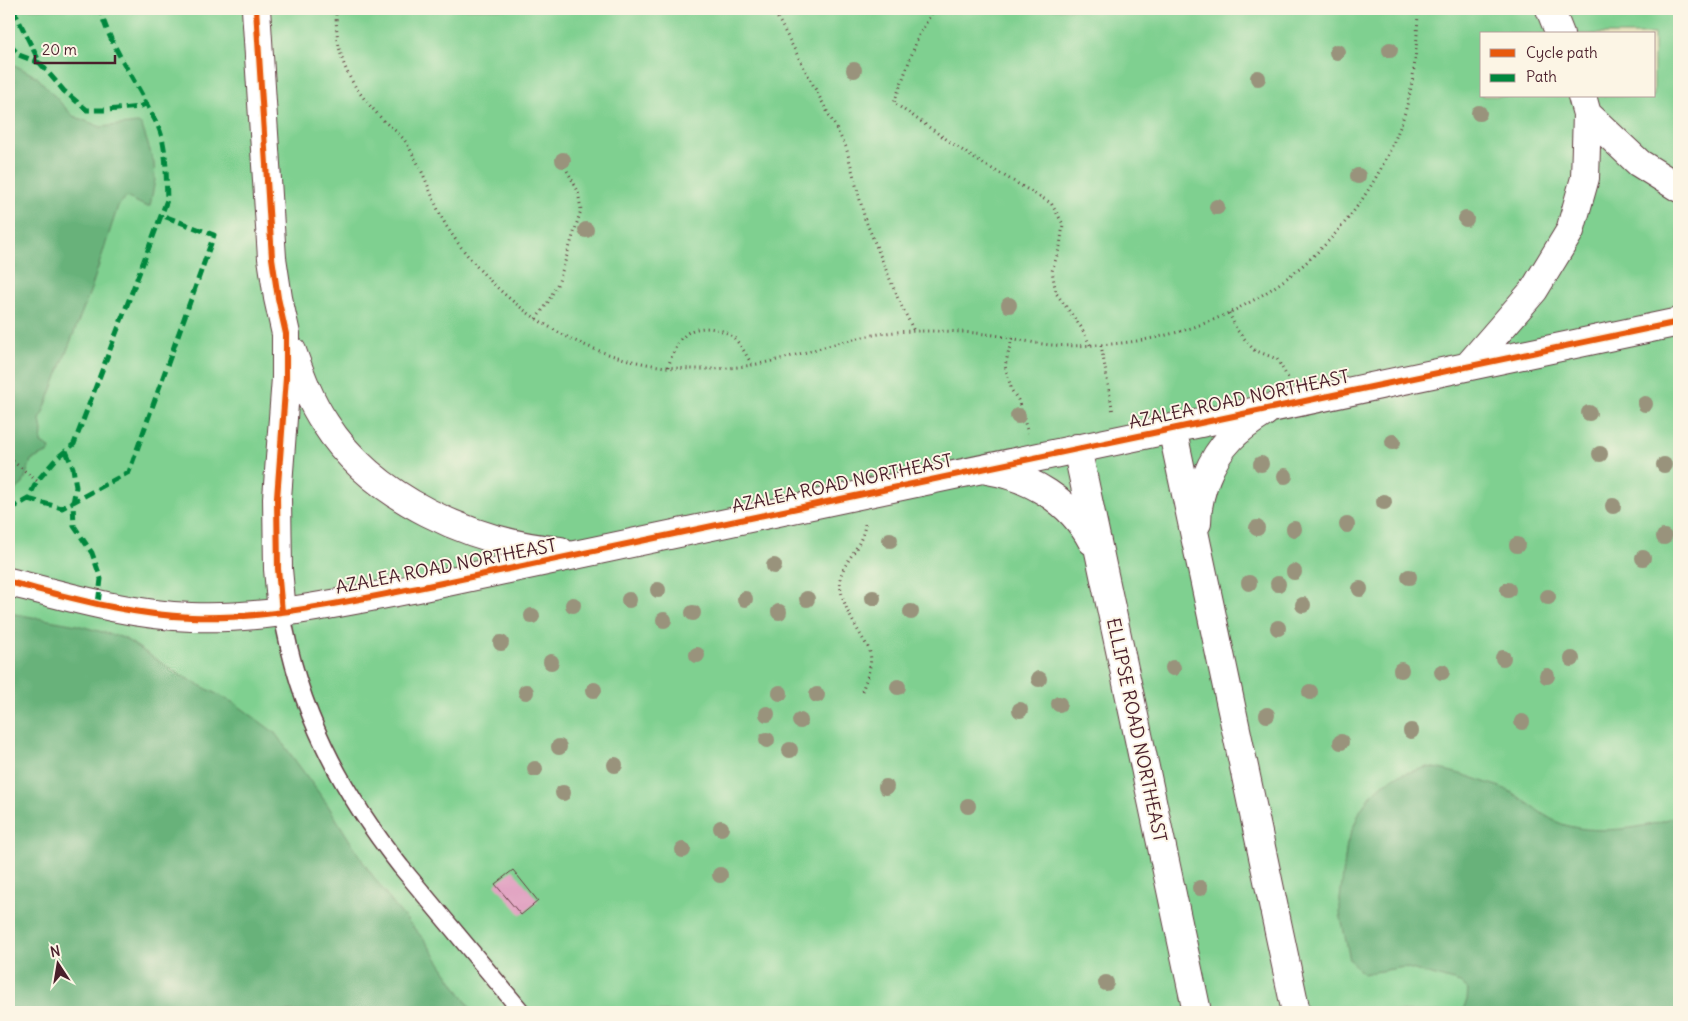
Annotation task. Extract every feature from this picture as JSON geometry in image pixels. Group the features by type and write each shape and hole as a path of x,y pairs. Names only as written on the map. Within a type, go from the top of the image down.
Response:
{"street":[{"path":"256,9 272,258 286,334 286,378 277,498 278,569 282,612"},
{"path":"1550,9 1559,32"},
{"path":"1585,105 1640,163 1679,188"},
{"path":"1468,366 1534,290 1570,231 1585,178 1585,105"},
{"name":"AZALEA ROAD NORTHEAST","path":"9,582 117,608 163,615 216,617 282,612 424,588 858,494 1679,322"},
{"name":"AZALEA ROAD NORTHEAST","path":"286,334 303,382 325,423 346,450 374,479 404,500 445,520 492,539 533,548 584,553"},
{"path":"1196,542 1197,513 1204,484 1216,459 1230,438 1250,422 1284,405"},
{"path":"1172,428 1296,1012"},
{"name":"ELLIPSE ROAD NORTHEAST","path":"1077,448 1197,1012"},
{"path":"980,469 1005,473 1027,481 1049,493 1070,510 1087,533 1100,558"}],"lane":[{"path":"282,612 289,650 310,714 328,756 348,793 387,849 522,1012"}],"path":[{"path":"336,9 336,36 347,72 356,88 386,123 405,141 421,169 433,202 448,227 475,265 506,298 536,319 573,340 624,360 668,367 706,369 752,365 855,338 896,332 970,332 1051,345 1130,343 1183,331 1229,313 1286,280 1308,262 1344,224 1366,196 1398,131 1408,98 1418,41 1418,9"},
{"path":"772,9 846,147 865,219 899,301 914,331"},
{"path":"934,9 918,37 894,103 975,160 1052,203 1063,224 1060,246 1052,271 1056,293 1081,326 1090,345"},
{"path":"536,319 547,304 559,281 581,210 578,191 564,166"},
{"path":"1229,313 1237,330 1254,350 1277,359 1287,376 1284,405"},
{"path":"668,367 676,347 685,334 707,328 720,330 732,336 752,365"},
{"path":"1012,338 1005,366 1012,392 1018,400 1024,417 1033,457"},
{"path":"1101,345 1118,440"},
{"path":"9,458 37,480"},
{"path":"858,494 866,523 865,531 840,578 850,616 871,654 868,673 862,691"}],"green space":[{"path":"9,9 1679,9 1679,1012 9,1012"},
{"path":"9,62 37,77 73,116 101,127 138,123 142,126 154,163 155,180 150,206 145,206 126,197 118,206 91,289 40,420 42,431 41,443 50,448 49,452 31,460 23,484 9,495"},
{"path":"9,613 77,625 124,638 178,674 236,704 275,733 327,804 365,865 394,905 426,942 473,1012 9,1012"},
{"path":"1428,767 1465,775 1504,788 1551,819 1585,829 1601,830 1636,827 1667,820 1679,814 1679,1012 1462,1012 1467,1000 1468,990 1460,983 1404,967 1363,974 1350,960 1340,913 1347,843 1360,811 1370,796 1383,784 1399,775"}],"building":[{"path":"513,870 538,901 521,915 495,884"}],"marked path":[{"path":"13,9 40,63 64,91 87,110 139,107 147,103"},
{"path":"9,510 28,499 37,481 57,458 74,444 167,200 165,158 160,131 116,49 100,9"},
{"path":"9,44 19,55 40,63"},
{"path":"28,499 62,508 129,472 214,235 161,215"},
{"path":"66,451 73,468 76,487 73,503 74,526 92,553 101,579 98,604"}],"cycle path":[{"path":"256,9 272,258 286,334 286,378 277,498 278,569 282,612"},
{"path":"9,582 122,609 168,616 220,617 279,613 423,587 1679,322"}]}
